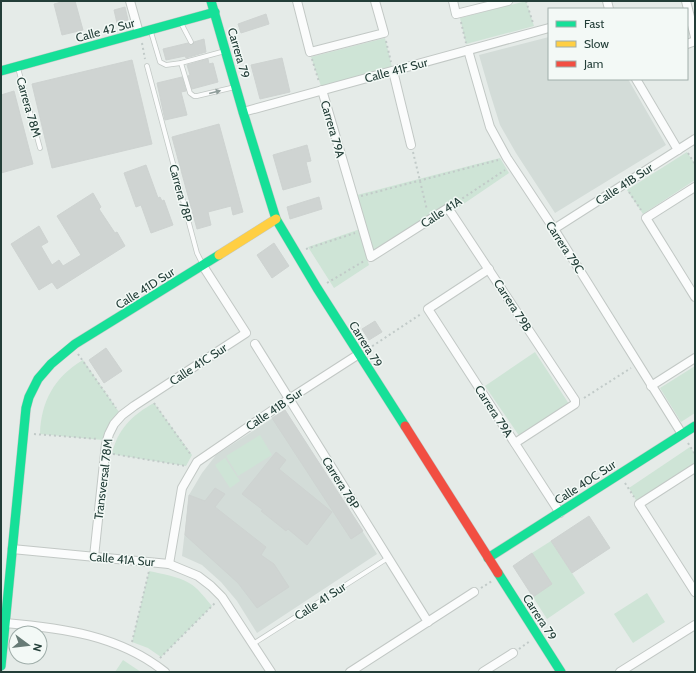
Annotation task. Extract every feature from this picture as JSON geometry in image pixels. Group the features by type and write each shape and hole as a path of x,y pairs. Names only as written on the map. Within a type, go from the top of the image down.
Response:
{"street":[{"path":"130,1 139,33"},
{"name":"Carrera 79","path":"212,1 243,112 276,219 299,259 561,672"},
{"path":"297,1 310,52 384,33 375,1"},
{"path":"452,1 457,13 508,1"},
{"path":"688,9 695,37"},
{"name":"Calle 42 Sur","path":"1,70 215,12"},
{"name":"Calle 41F Sur","path":"243,112 548,28"},
{"name":"Carrera 79C","path":"468,50 490,127 511,166 554,230 682,434"},
{"path":"393,71 411,146"},
{"path":"637,80 681,148"},
{"name":"Carrera 79A","path":"322,90 362,231 371,257"},
{"name":"Calle 41B Sur","path":"554,230 695,139"},
{"path":"695,187 646,218 695,297"},
{"name":"Calle 41A","path":"371,257 448,208"},
{"name":"Carrera 79B","path":"448,208 576,402"},
{"name":"Calle 41D Sur","path":"1,666 26,408 28,398 34,386 46,368 73,346 276,219"},
{"name":"Carrera 78P","path":"203,266 246,333"},
{"path":"428,308 489,268"},
{"name":"Carrera 79A","path":"428,308 560,513"},
{"name":"Calle 41C Sur","path":"149,396 246,333"},
{"name":"Carrera 78P","path":"255,344 428,622"},
{"name":"Calle 41B Sur","path":"195,465 289,398 359,354"},
{"path":"651,386 695,358"},
{"name":"Transversal 78M","path":"94,557 104,453 109,434 114,424 122,415 149,396"},
{"path":"515,443 576,402"},
{"name":"Calle 40C Sur","path":"488,558 695,426"},
{"path":"170,564 182,488 195,465"},
{"path":"695,468 638,504 695,592"},
{"name":"Calle 41A Sur","path":"12,549 170,564 198,576 222,597 271,672"},
{"path":"354,671 474,592"},
{"path":"5,623 63,629 116,643 131,649 165,672"},
{"path":"620,672 695,624"},
{"path":"483,672 513,652"}],"lane":[{"path":"181,21 191,42"},
{"path":"150,30 160,62 166,65 181,64 225,50"},
{"path":"196,53 199,58"},
{"path":"181,64 190,93 194,96 236,87"},
{"name":"Carrera 78M","path":"17,66 40,148"},
{"name":"Carrera 78P","path":"147,66 197,253 203,266"},
{"name":"Calle 41 Sur","path":"253,644 388,558"}],"path":[{"path":"526,1 535,32"},
{"path":"457,13 468,50"},
{"path":"384,33 393,71"},
{"path":"142,43 147,66"},
{"name":"Carrera 79A","path":"310,52 322,90"},
{"path":"411,146 429,220"},
{"path":"681,148 695,164"},
{"path":"353,198 507,158"},
{"name":"Calle 41A","path":"448,208 511,166"},
{"path":"624,185 646,218"},
{"path":"305,250 362,231"},
{"path":"325,284 371,257"},
{"path":"367,349 428,308"},
{"path":"73,346 122,415"},
{"path":"576,402 638,363"},
{"path":"149,396 195,465"},
{"path":"24,433 107,440"},
{"path":"688,443 695,454"},
{"path":"104,453 195,465"},
{"path":"625,483 638,504"},
{"path":"131,649 150,562"},
{"path":"474,592 493,581"},
{"path":"156,665 166,652 222,597"},
{"path":"513,652 532,640"}],"shaded area":[{"path":"548,37 548,80 629,80 666,145 555,213 516,153 500,125 479,55"},
{"path":"285,410 377,554 257,633 237,601 221,582 202,565 182,556 189,495 202,473 216,455"}],"green space":[{"path":"526,1 534,26 466,44 460,18"},
{"path":"385,38 392,67 321,86 311,57"},
{"path":"687,152 695,164 695,180 643,214 627,190"},
{"path":"500,158 509,173 456,209 451,203 366,256 369,265 334,288 308,247 366,227 357,195"},
{"path":"535,352 569,404 520,437 485,386"},
{"path":"83,360 119,412 109,424 103,440 40,434 43,411 51,391 64,374"},
{"path":"695,366 695,413 681,422 660,388"},
{"path":"154,403 192,455 186,466 112,454 114,445 122,430 132,418"},
{"path":"260,435 272,455 238,476 226,456"},
{"path":"690,447 695,454 695,464 637,502 629,488"},
{"path":"225,458 240,481 230,488 215,465"},
{"path":"551,541 585,593 547,619 533,597 532,553"},
{"path":"149,571 174,577 189,583 198,590 212,606 161,657 148,648 132,642"},
{"path":"647,593 665,622 633,643 614,614"},
{"path":"123,660 141,672 115,672"}],"building":[{"path":"65,1 75,1 83,30 62,35 54,4"},
{"path":"125,7 128,20 117,23 114,10"},
{"path":"266,14 269,24 241,33 238,24"},
{"path":"204,39 206,52 186,58 185,56 166,60 163,49 188,43 189,45 192,45 194,42"},
{"path":"282,58 290,92 260,99 251,65"},
{"path":"208,59 209,64 213,63 218,82 192,89 188,76 190,75 187,65"},
{"path":"132,60 152,144 52,168 32,84"},
{"path":"182,77 186,91 181,92 187,115 165,120 157,83"},
{"path":"14,91 33,164 1,173 1,95"},
{"path":"219,124 243,212 233,215 231,206 208,212 211,225 197,229 172,137"},
{"path":"307,145 311,161 306,162 311,182 283,190 273,155"},
{"path":"146,165 158,198 160,197 162,201 164,200 173,225 151,233 141,205 136,207 124,173"},
{"path":"93,193 101,207 99,209 115,233 117,232 125,246 57,289 52,282 39,290 11,244 39,226 48,242 41,246 52,265 59,260 63,266 81,255 57,216"},
{"path":"319,197 322,209 290,219 287,207"},
{"path":"274,243 289,266 272,278 257,255"},
{"path":"375,321 382,332 369,340 362,329"},
{"path":"106,348 122,371 104,383 89,360"},
{"path":"285,410 363,531 351,539 272,418"},
{"path":"276,452 286,460 279,469 332,512 307,545 288,529 286,531 261,511 263,510 242,494"},
{"path":"215,488 225,494 215,507 266,547 261,555 274,564 289,587 257,608 238,583 185,535 189,495 205,501"},
{"path":"589,516 610,548 572,573 551,541"},
{"path":"532,553 552,584 533,597 513,566"}],"traffic: fast":[{"path":"211,1 276,219 317,288 405,426"},
{"path":"1,71 215,12"},
{"path":"1,666 26,408 29,397 38,379 51,364 75,344 219,255"},
{"path":"488,558 695,426"},
{"path":"498,573 561,672"}],"traffic: slow":[{"path":"219,255 276,219"}],"traffic: jam":[{"path":"405,426 498,573"}]}
